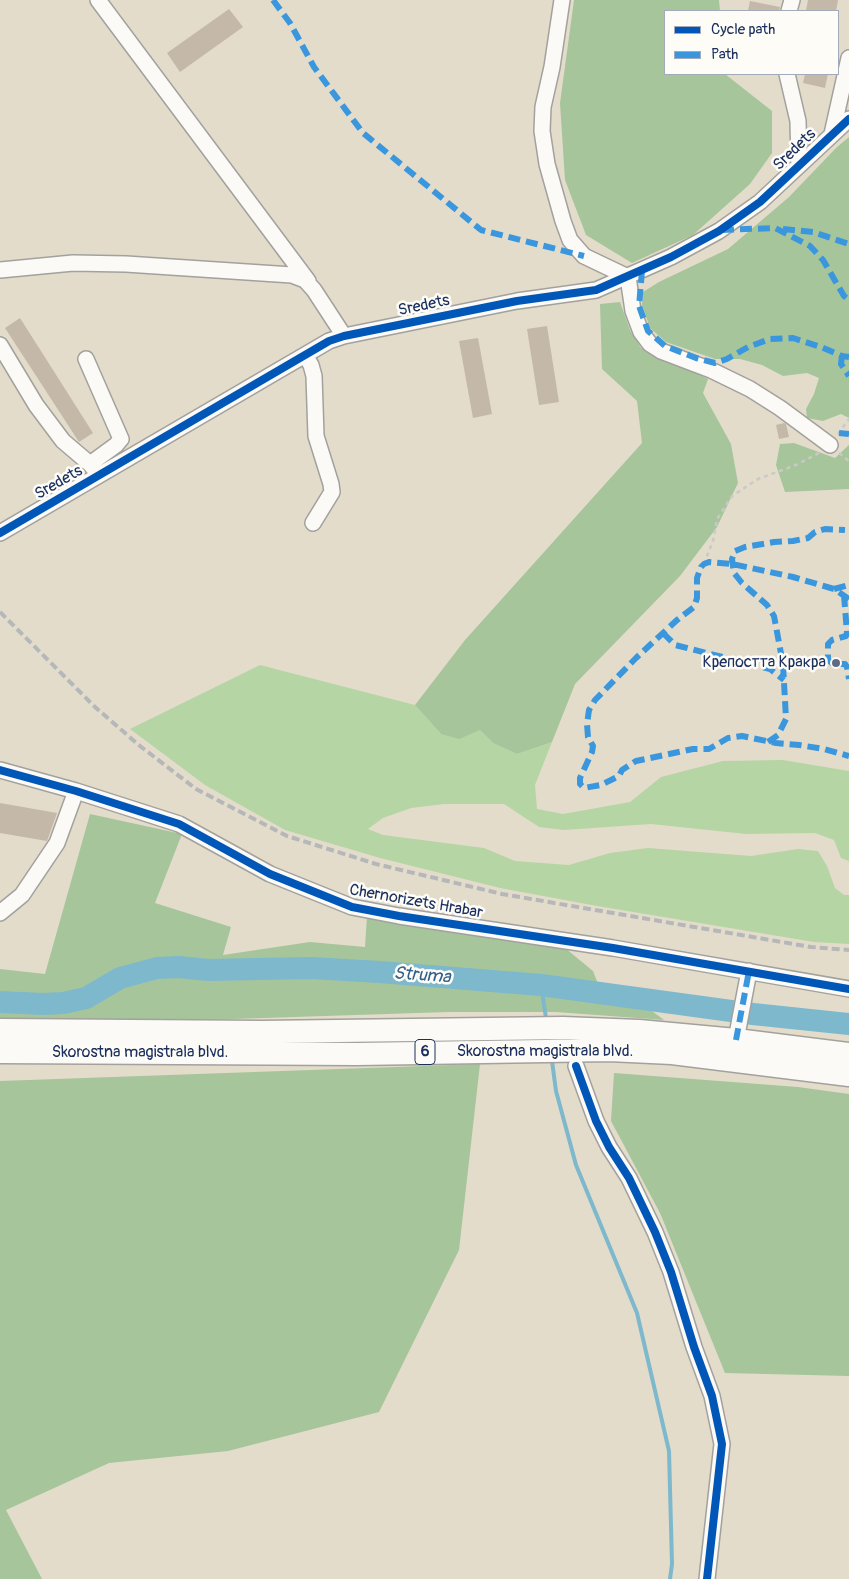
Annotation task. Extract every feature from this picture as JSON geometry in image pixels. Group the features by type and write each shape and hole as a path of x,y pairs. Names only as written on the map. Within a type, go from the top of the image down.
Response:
{"highway":[{"name":"Skorostna magistrala blvd.","path":"0,1030 262,1032 563,1028 736,1035 849,1054"},
{"name":"Skorostna magistrala blvd.","path":"0,1052 357,1054 609,1050 672,1053 849,1075"},
{"path":"465,1052 560,1055 569,1058 576,1066 581,1058 587,1054 609,1050"}],"street":[{"path":"98,0 314,290 344,336"},
{"path":"562,0 552,67 543,107 542,131 547,164 570,240 584,256 628,277 633,311 641,332 650,344 661,351 711,370 750,389 780,408 830,445"},
{"path":"832,134 849,58"},
{"path":"787,75 798,121 800,165"},
{"name":"Sredets","path":"0,533 94,470 305,355 329,340 517,301 596,290 671,257 719,230 760,202 849,119"},
{"path":"0,270 73,263 126,264 292,275 305,280 314,290"},
{"path":"0,345 36,405 63,441 94,470 121,438 86,359"},
{"path":"305,355 311,365 314,376 316,436 332,484 332,492 313,523"},
{"name":"Chernorizets Hrabar","path":"0,770 76,791 179,824 270,874 352,907 747,978 849,989"},
{"path":"0,913 22,895 57,843 76,791"},
{"path":"736,1035 747,978"},
{"path":"576,1066 596,1121 628,1178 655,1232 671,1272 694,1347 712,1396 722,1444 706,1579"}],"path":[{"path":"704,564 713,541 717,519 732,496 758,479 809,458 830,445 849,419"}],"green space":[{"path":"574,0 719,0 720,10 664,10 664,75 726,75 772,111 772,153 750,184 693,235 632,263 586,235 565,180 560,103"},
{"path":"849,137 849,418 841,414 823,421 807,418 806,409 814,394 819,378 807,373 783,376 762,365 740,359 715,359 666,342 650,328 642,305 643,292 659,282 728,249 789,197"},
{"path":"620,302 630,330 641,348 708,379 703,393 731,444 738,483 717,527 680,576 575,684 552,742 517,754 493,743 480,730 459,739 441,734 415,705 465,640 642,443 637,401 602,369 600,304"},
{"path":"794,443 835,458 849,445 849,489 785,492 776,465 780,444"},
{"path":"260,665 415,705 441,734 480,730 493,743 517,754 552,742 535,785 537,809 563,814 630,802 661,777 723,761 783,760 849,771 849,861 841,858 834,840 815,833 746,834 651,824 564,830 539,827 504,804 444,804 411,808 383,818 368,829 383,835 484,848 515,861 569,865 610,853 648,848 751,856 798,849 818,851 827,866 835,888 844,895 849,895 849,944 814,942 500,888 380,858 285,830 205,785 130,729"},
{"path":"90,814 182,834 155,903 231,927 223,955 310,942 365,947 367,916 565,948 593,971 605,1002 648,1008 664,1020 556,1012 449,1012 139,1022 0,1021 0,969 45,974"},
{"path":"480,1064 459,1250 379,1412 228,1451 109,1463 6,1510 42,1579 0,1579 0,1081"},
{"path":"614,1073 798,1087 849,1094 849,1376 725,1373 660,1213 611,1121"}],"building":[{"path":"808,0 838,0 836,10 806,10"},
{"path":"750,1 780,7 779,10 748,10"},
{"path":"229,9 243,27 180,72 167,53"},
{"path":"805,75 828,75 825,88 803,83"},
{"path":"20,318 93,433 79,442 5,328"},
{"path":"547,326 559,402 539,405 527,329"},
{"path":"478,338 492,414 473,418 459,341"},
{"path":"786,424 789,437 779,439 776,425"},
{"path":"0,803 57,813 47,841 0,833"}],"waterway":[{"name":"Struma","path":"0,1002 63,1003 86,998 120,978 157,968 179,967 208,970 311,968 541,985 753,1014 849,1024"},
{"path":"541,985 546,1018"},
{"path":"552,1061 556,1091 576,1165 637,1313 669,1451 672,1564 670,1579"}],"railway":[{"path":"0,612 95,707 140,746 196,789 287,836 376,864 502,894 811,947 849,950"}],"marked path":[{"path":"273,0 290,23 314,67 363,133 481,230 584,256"},
{"path":"722,230 775,228 810,246 823,260 844,296 849,300"},
{"path":"783,229 813,232 849,244"},
{"path":"642,271 639,306 648,331 665,346 715,363 770,339 793,338 849,357"},
{"path":"842,356 841,364 849,376"},
{"path":"839,433 849,434"},
{"path":"768,742 778,735 786,719 783,664 774,616 767,605 742,583 734,573 732,559 735,551 745,547 808,538 815,532 825,529 845,530"},
{"path":"849,599 834,589 793,577 732,564 709,562 704,564 697,578 697,598 694,607 636,658 595,700 589,710 588,737 593,746 580,778 580,784 584,788 601,785 619,776 622,770 636,761 693,749 709,749 728,738 742,736 776,743 824,749 849,756"},
{"path":"834,589 849,585"},
{"path":"844,595 847,633 846,636 832,640 828,644 828,660 833,664 845,664 849,679"},
{"path":"663,633 675,645 770,669 784,680"},
{"path":"736,1040 749,971"}],"cycle path":[{"path":"0,533 329,341 344,336 517,301 596,290 671,257 719,231 760,202 849,119"},
{"path":"0,770 76,791 179,824 270,874 352,907 399,916 613,948 849,989"},
{"path":"576,1066 596,1121 609,1147 629,1178 655,1232 671,1272 694,1347 712,1396 722,1444 707,1579"}],"place":[{"name":"Крепостта Кракра","path":"836,663"}]}
